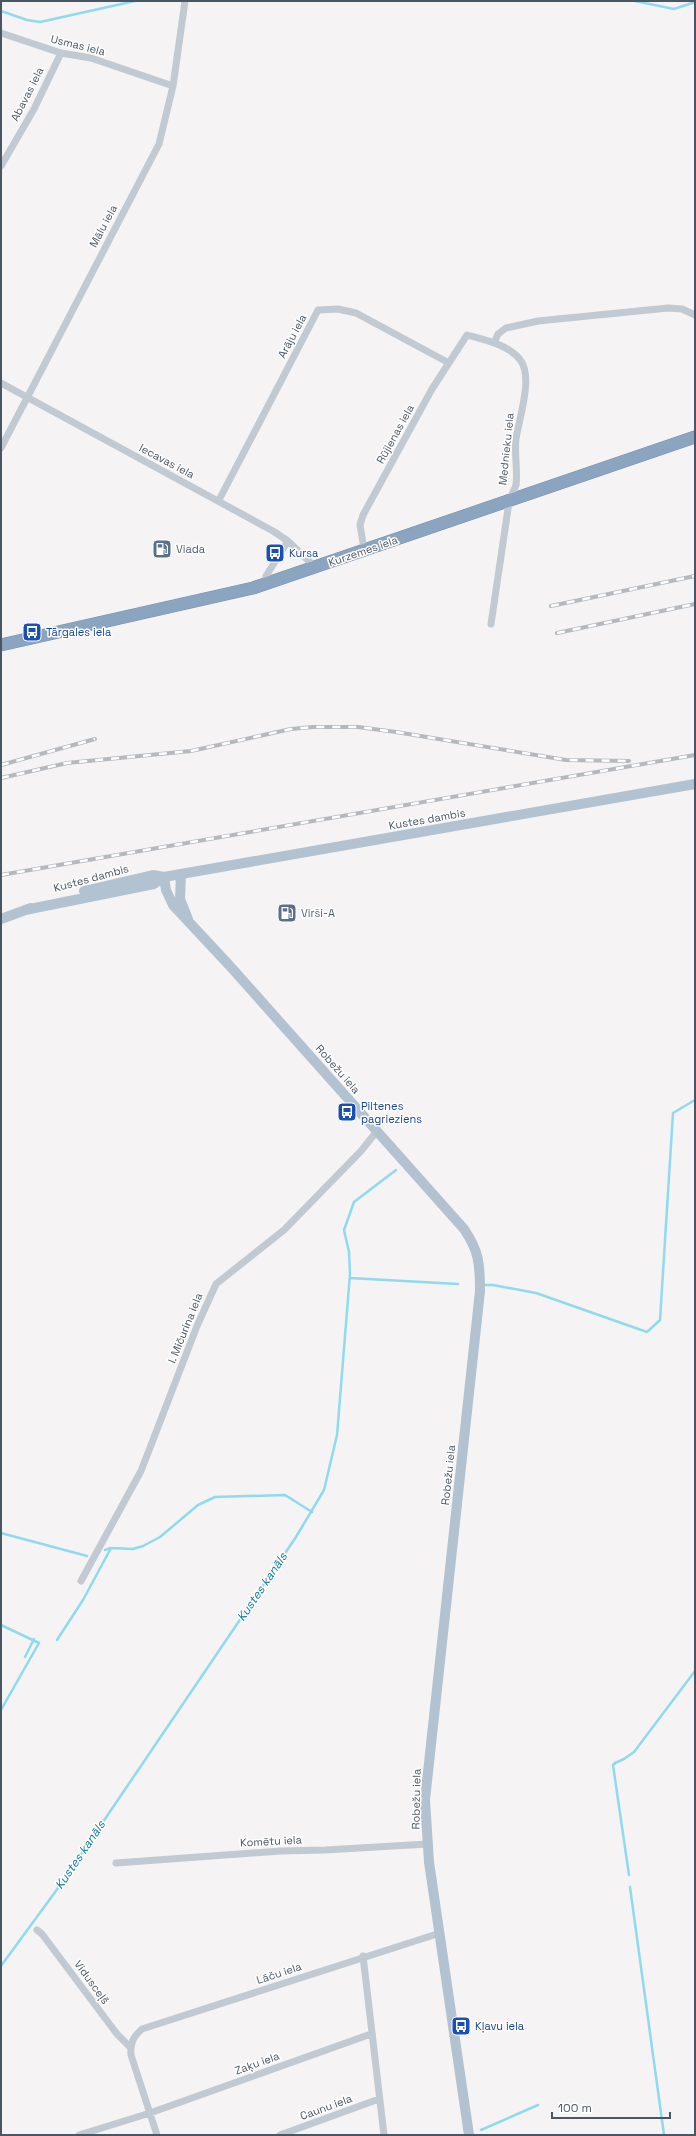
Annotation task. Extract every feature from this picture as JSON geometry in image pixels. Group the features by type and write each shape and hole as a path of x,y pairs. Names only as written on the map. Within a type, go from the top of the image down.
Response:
{"highway":[{"name":"Kurzemes iela","path":"1,645 178,606 266,584 316,568 364,549 509,502 695,437"}],"main road":[{"name":"Kustes dambis","path":"1,919 25,910 154,884 164,877 695,784"},
{"name":"Robežu iela","path":"181,874 180,900 190,923"},
{"name":"Robežu iela","path":"164,877 166,890 179,914 190,923 464,1229 474,1245 480,1263 480,1291 425,1800 428,1844 469,2135"}],"street":[{"name":"Mālu iela","path":"1,448 159,144 173,86 185,1"},
{"name":"Usmas iela","path":"1,33 60,53 91,58 173,86"},
{"name":"Abavas iela","path":"2,162 34,109 60,53"},
{"path":"494,343 498,334 506,328 538,321 668,308 682,309 695,315"},
{"name":"Arāju iela","path":"219,500 318,310 338,309 356,313 449,363"},
{"name":"Mednieku iela","path":"467,335 494,343 512,352 521,361 525,369 526,388 516,441 516,485 509,502 491,624"},
{"name":"Rūjienas iela","path":"364,549 360,525 363,515 432,389 467,335"},
{"name":"Iecavas iela","path":"1,383 26,398 219,500 288,541 316,568"},
{"path":"266,584 266,576 288,541"},
{"name":"I. Mičurina iela","path":"81,1581 141,1471 197,1326 216,1284 284,1230 361,1151 377,1131"},
{"name":"Komētu iela","path":"116,1863 281,1851 428,1844"},
{"name":"Vidusceļš","path":"37,1930 42,1934 116,2034 130,2045 157,2135"},
{"name":"Lāču iela","path":"130,2045 135,2035 142,2029 363,1956 440,1933"},
{"path":"363,1956 384,2135"},
{"name":"Zaķu iela","path":"79,2135 150,2113 371,2034"},
{"name":"Caunu iela","path":"280,2135 379,2099"}],"waterway":[{"path":"1,11 27,20 40,22 135,1"},
{"path":"635,1 674,9 695,2"},
{"path":"484,1285 493,1285 536,1293 647,1332 660,1320 673,1113 695,1100"},
{"name":"Kustes kanāls","path":"1,1966 61,1884 296,1537 324,1490 337,1435 350,1274 349,1252 344,1230 354,1202 396,1170"},
{"path":"350,1278 458,1284"},
{"path":"57,1640 83,1600 111,1548 133,1549 143,1546 160,1537 198,1505 215,1497 285,1495 312,1512"},
{"path":"1,1533 87,1556"},
{"path":"105,1550 111,1548"},
{"path":"1,1625 39,1643 1,1710"},
{"path":"25,1657 34,1639"},
{"path":"629,1875 613,1765 634,1752 695,1671"},
{"path":"630,1887 664,2135"},
{"path":"481,2130 538,2105"}],"railway":[{"path":"551,606 695,576"},
{"path":"557,633 695,604"},
{"path":"1,778 67,763 191,751 291,729 313,727 358,727 566,760 629,761"},
{"path":"1,765 95,739"},
{"path":"1,875 695,755"}],"place":[{"name":"Viada","path":"162,549"},
{"name":"Kursa","path":"275,553"},
{"name":"Tārgales iela","path":"32,632"},
{"name":"Virši-A","path":"287,913"},
{"name":"Piltenes pagrieziens","path":"347,1112"},
{"name":"Kļavu iela","path":"461,2026"}]}
